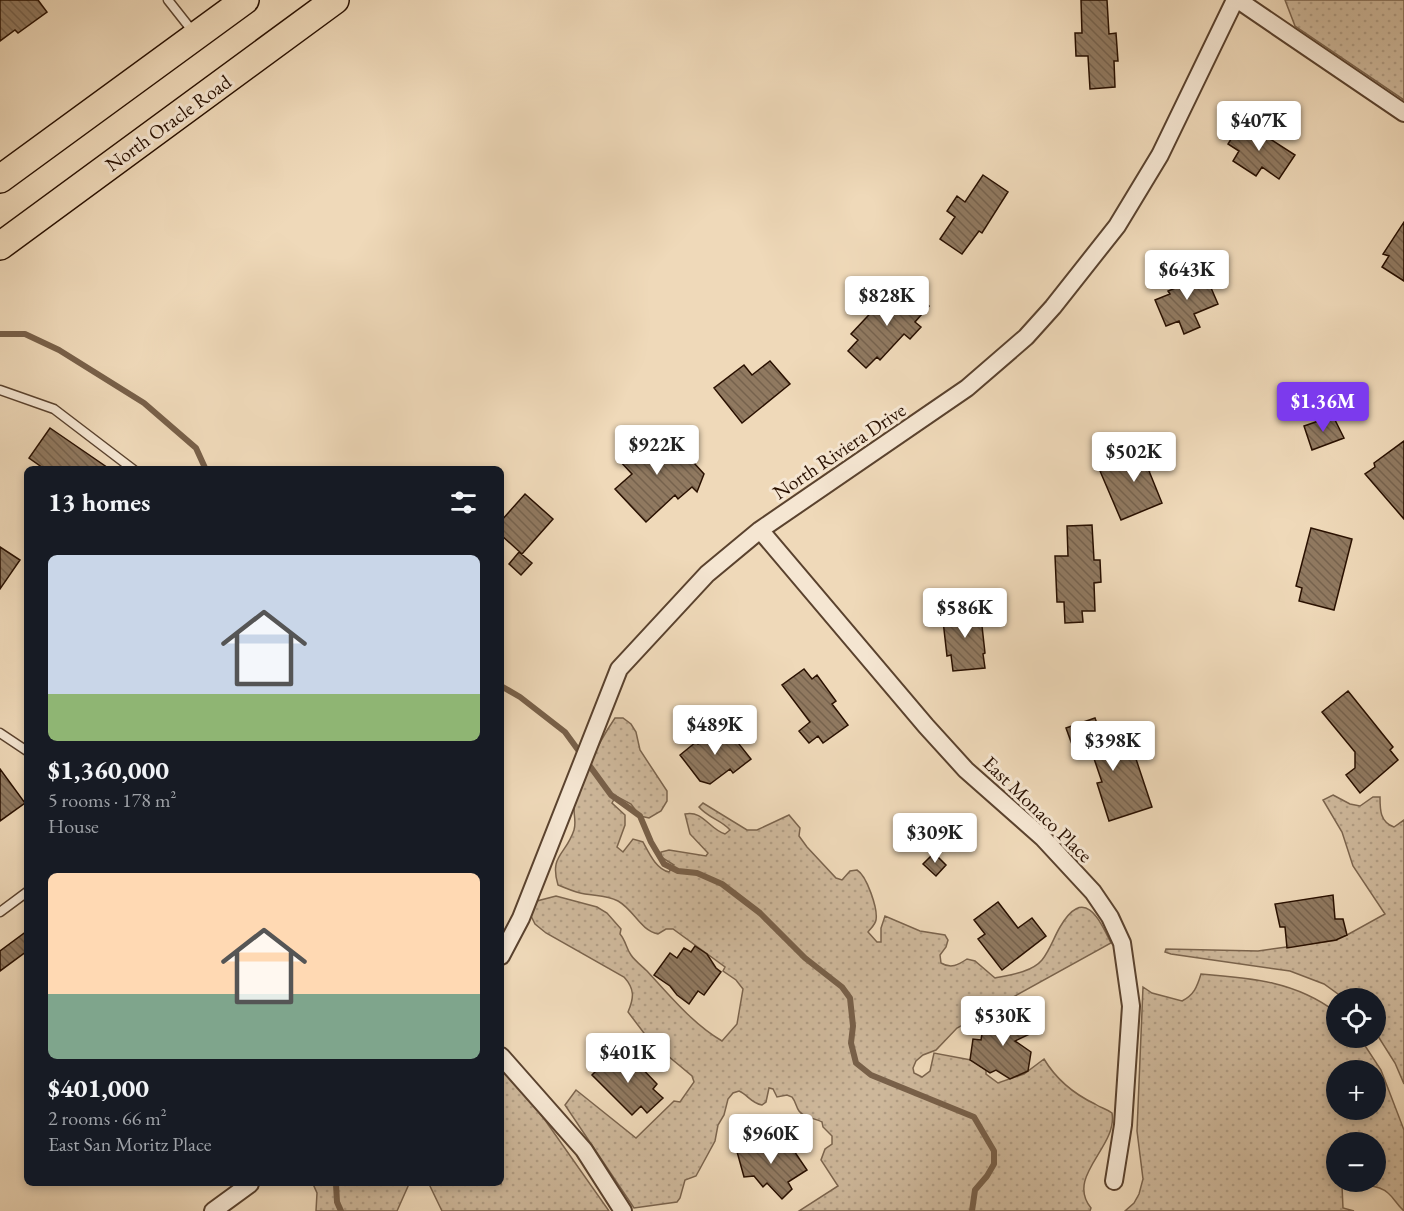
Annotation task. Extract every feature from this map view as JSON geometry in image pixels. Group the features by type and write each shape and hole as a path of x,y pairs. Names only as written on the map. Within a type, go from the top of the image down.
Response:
{"highway":[{"path":"0,179 245,0"},
{"name":"North Oracle Road","path":"0,246 335,0"}],"street":[{"path":"1236,0 1404,113"},
{"name":"North Riviera Drive","path":"504,950 521,918 619,669 707,574 760,530 967,388 1026,337 1053,307 1117,226 1160,155 1236,0"},
{"name":"East Monaco Place","path":"760,530 926,726 966,770 1042,838 1093,892 1110,917 1122,943 1131,1006 1123,1125 1114,1181"},
{"path":"504,1059 584,1150 623,1211"},
{"path":"213,1211 247,1186"}],"lane":[{"path":"168,0 196,36"},
{"path":"0,390 54,409 129,466"},
{"path":"0,733 24,750"},
{"path":"0,912 24,894"}],"shaded area":[{"path":"1285,0 1404,0 1404,100 1295,26"},
{"path":"615,718 623,718 631,724 636,732 640,750 667,791 667,801 661,811 649,818 640,816 631,804 616,796 612,803 625,815 625,825 617,847 623,852 633,839 643,842 653,860 664,870 669,872 674,865 661,857 661,852 669,850 706,856 708,853 690,834 685,814 701,817 719,832 725,834 730,830 699,807 703,803 747,830 757,830 789,815 800,828 799,836 807,847 836,878 842,880 850,871 857,870 861,873 871,893 876,915 875,923 868,932 877,942 881,942 881,928 885,916 920,931 945,935 948,940 940,955 941,963 951,966 967,959 975,961 995,978 1020,972 1038,964 1060,927 1076,909 1084,907 1096,916 1111,943 957,1028 936,1050 923,1055 916,1061 913,1068 914,1073 922,1077 930,1071 934,1053 971,1060 986,1070 986,1074 998,1083 1024,1074 1044,1059 1054,1073 1073,1091 1112,1113 1112,1126 1108,1138 1084,1184 1090,1211 799,1211 838,1186 821,1160 825,1149 832,1144 832,1136 823,1127 822,1122 801,1113 792,1097 787,1095 777,1097 773,1089 769,1088 766,1102 762,1105 755,1103 739,1091 733,1093 728,1099 724,1115 718,1125 715,1141 696,1176 685,1180 677,1202 634,1208 565,1105 576,1090 636,1138 674,1101 680,1102 694,1082 692,1076 650,1041 628,1012 632,994 624,977 546,933 535,924 531,916 537,901 556,896 597,907 607,913 621,929 620,934 634,959 692,1018 722,1041 737,1024 743,989 736,980 723,971 725,967 673,929 666,929 658,934 652,932 624,905 614,899 578,893 558,885 557,861 574,830 574,806 579,791 597,748"},
{"path":"1333,795 1350,804 1360,806 1373,797 1380,797 1383,819 1389,825 1394,827 1404,820 1404,1084 1386,1048 1386,988 1330,988 1290,971 1165,952 1166,949 1258,951 1337,940 1385,914 1353,866 1342,832 1323,800"},
{"path":"1201,974 1237,977 1288,987 1326,1006 1326,1048 1367,1048 1374,1060 1326,1060 1326,1120 1386,1120 1386,1083 1404,1130 1404,1211 1386,1192 1386,1132 1326,1132 1326,1192 1342,1192 1343,1208 1354,1211 1125,1211 1134,1203 1143,1179 1137,1131 1143,987 1152,993 1182,1001 1196,987"},
{"path":"504,1069 545,1120 609,1211 442,1211 430,1186 504,1186"},
{"path":"314,1186 408,1186 397,1211 316,1211 317,1193"}],"building":[{"path":"0,0 38,0 47,12 18,33 15,30 0,41"},
{"path":"1081,0 1107,0 1109,34 1116,33 1118,61 1114,61 1115,87 1090,89 1088,56 1076,56 1075,33 1082,33"},
{"path":"1242,121 1295,155 1279,179 1262,167 1256,176 1233,161 1239,151 1228,144"},
{"path":"983,175 1008,192 982,233 979,231 962,254 940,239 955,217 947,211 957,196 965,202"},
{"path":"1404,222 1404,281 1382,267 1389,256 1383,254"},
{"path":"1202,267 1218,304 1194,314 1200,327 1184,334 1179,321 1166,326 1155,300 1170,294 1168,291 1185,284 1181,276"},
{"path":"907,286 929,306 915,322 921,327 910,339 904,334 880,360 877,357 866,368 848,351 858,340 851,334 879,304 885,310"},
{"path":"770,361 790,384 742,423 714,388 744,365 752,375"},
{"path":"1333,416 1344,438 1312,450 1304,426"},
{"path":"50,428 105,466 40,466 29,458"},
{"path":"647,434 663,451 674,441 704,474 697,492 692,487 678,499 675,495 646,522 615,489 632,474 619,460"},
{"path":"1404,441 1404,519 1365,474 1375,467 1374,463"},
{"path":"1157,446 1165,464 1149,471 1162,503 1121,520 1100,471"},
{"path":"525,494 553,519 522,554 504,538 504,518"},
{"path":"1092,525 1094,560 1100,560 1101,582 1094,583 1095,611 1082,611 1083,622 1065,623 1064,602 1057,602 1055,556 1068,556 1067,526"},
{"path":"1311,528 1352,539 1334,610 1299,601 1302,588 1296,586"},
{"path":"0,547 20,560 0,589"},
{"path":"519,552 532,563 521,575 509,564"},
{"path":"980,608 985,668 953,671 951,655 947,656 942,612"},
{"path":"804,669 812,679 817,675 836,701 832,704 848,725 823,743 818,736 809,743 799,731 810,722 782,685"},
{"path":"1348,691 1393,747 1390,750 1398,760 1360,793 1346,775 1355,768 1355,752 1322,712"},
{"path":"1095,718 1106,748 1121,744 1126,759 1135,756 1152,807 1109,821 1097,783 1102,782 1089,744 1074,750 1066,728"},
{"path":"723,724 751,759 733,773 730,769 710,784 700,781 680,755"},
{"path":"0,769 24,804 0,821"},
{"path":"934,853 946,865 936,876 923,864"},
{"path":"1333,895 1335,919 1343,919 1347,935 1336,940 1287,948 1285,927 1280,927 1275,904"},
{"path":"998,902 1018,928 1032,918 1046,936 1002,970 978,939 985,934 974,920"},
{"path":"24,933 24,953 0,971 0,951"},
{"path":"695,946 707,954 721,972 704,995 698,991 689,1004 654,975 670,953 677,958 684,948 691,952"},
{"path":"1021,1010 1032,1033 1015,1041 1031,1052 1028,1071 1010,1079 996,1070 990,1073 970,1060 973,1039 981,1040 983,1028"},
{"path":"612,1055 618,1062 622,1058 627,1062 632,1058 657,1084 653,1089 663,1098 647,1113 641,1106 632,1115 592,1075"},
{"path":"770,1137 777,1148 779,1146 781,1149 790,1145 807,1170 788,1182 792,1189 782,1199 767,1183 763,1187 754,1176 744,1177 736,1148"}],"waterway":[{"path":"0,334 25,334 59,350 144,403 196,448 204,466"},
{"path":"504,688 520,697 565,732 611,795 640,816 664,864 678,871 697,873 722,884 760,913 805,958 842,987 850,998 853,1026 851,1043 856,1063 871,1075 974,1117 994,1151 994,1164 975,1190 972,1211"},
{"path":"336,1186 337,1202 341,1211"}]}
